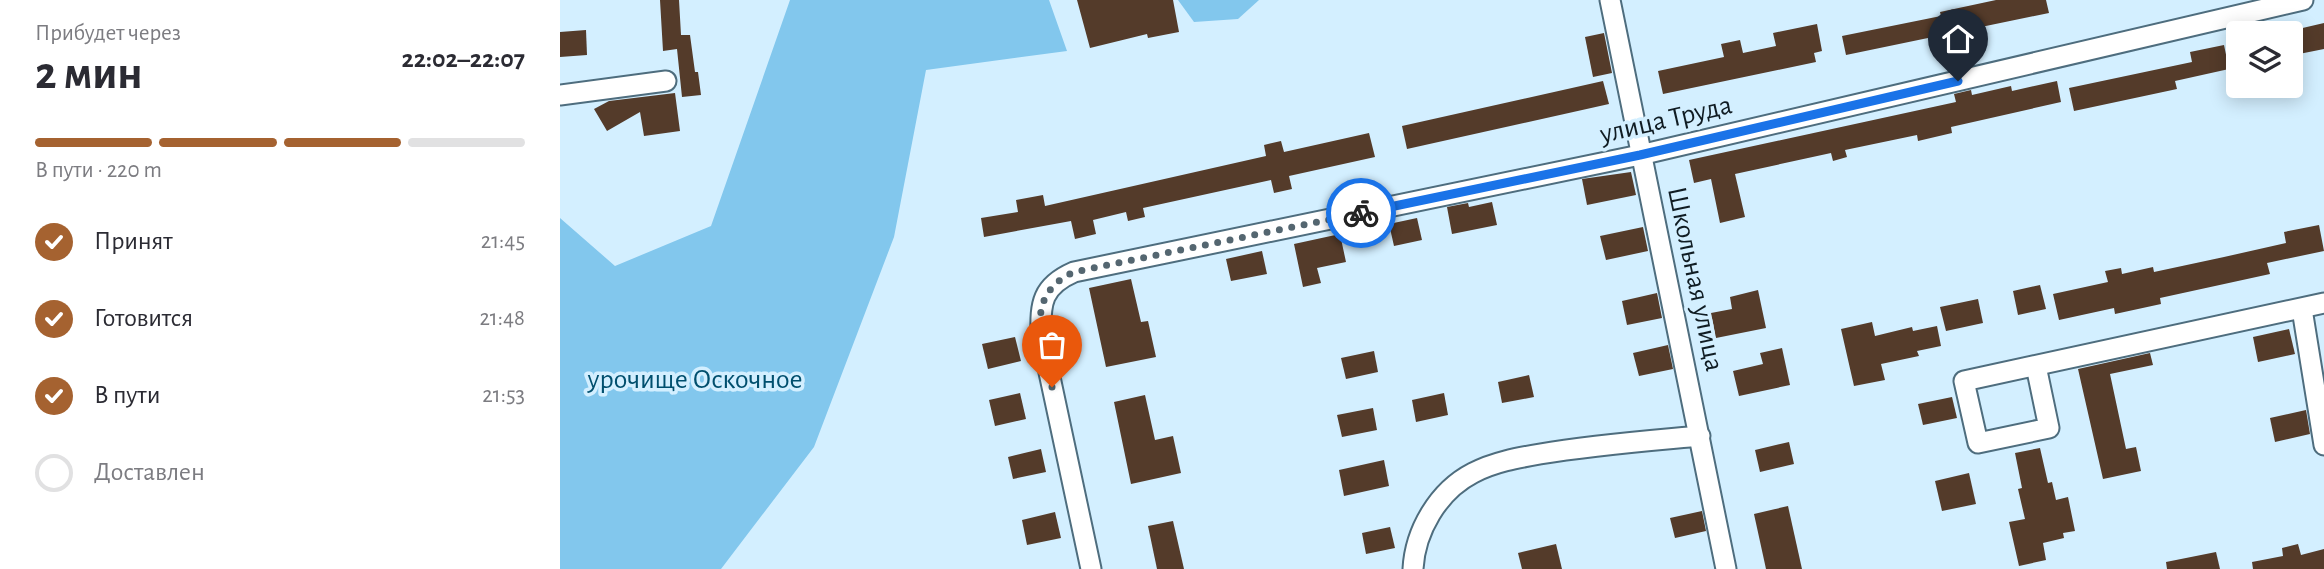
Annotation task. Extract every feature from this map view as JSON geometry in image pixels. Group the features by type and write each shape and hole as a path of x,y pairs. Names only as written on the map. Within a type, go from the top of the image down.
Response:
{"street":[{"name":"Школьная улица","path":"1610,0 1726,569"},
{"name":"улица Труда","path":"1091,569 1041,335 1040,311 1046,294 1058,280 1074,272 1640,155 2303,0"},
{"path":"560,95 666,81"},
{"path":"2036,366 2049,428 1978,443 1964,381 2324,303"},
{"path":"2302,309 2324,445"},
{"path":"1413,569 1413,553 1426,519 1449,490 1472,474 1502,461 1585,446 1700,436"}],"green space":[{"name":"урочище Оскочное","path":"790,0 1049,0 1067,51 926,70 894,237 814,447 721,569 560,569 560,218 615,266 711,226"},
{"path":"1178,0 1259,0 1238,19 1194,22"}],"building":[{"path":"660,0 679,0 681,35 690,35 701,95 682,97 677,49 663,51"},
{"path":"1077,0 1173,0 1179,32 1148,38 1147,34 1090,48"},
{"path":"1996,0 2046,0 2049,13 1846,55 1842,36 1941,16 1940,12"},
{"path":"2324,23 2324,49 2303,53 2303,28"},
{"path":"1817,24 1822,51 1814,53 1816,62 1663,94 1658,71 1724,57 1721,44 1740,40 1743,53 1776,46 1773,33"},
{"path":"586,30 587,55 560,57 560,32"},
{"path":"1604,33 1612,73 1593,77 1585,37"},
{"path":"2224,45 2226,70 2175,81 2177,89 2074,111 2069,88 2192,62 2190,52"},
{"path":"1603,81 1609,104 1407,149 1402,126"},
{"path":"2057,81 2061,102 1951,127 1952,133 1918,141 1917,135 1845,150 1847,157 1833,161 1831,153 1735,174 1745,217 1720,223 1711,179 1694,183 1689,160 1956,102 1954,94 1971,90 1972,95 2011,86 2012,91"},
{"path":"675,93 680,131 644,136 640,112 607,131 594,109 609,101"},
{"path":"1369,133 1375,157 1289,176 1292,189 1274,193 1271,180 1143,208 1145,217 1128,221 1126,212 1093,220 1096,234 1075,239 1071,221 984,237 981,218 1018,212 1016,200 1043,195 1045,206 1266,156 1264,145 1281,141 1284,152"},
{"path":"1631,172 1636,195 1587,205 1582,179"},
{"path":"1492,202 1497,225 1452,234 1447,207 1468,203 1469,207"},
{"path":"1417,218 1422,240 1394,246 1389,224"},
{"path":"2319,225 2324,251 2267,263 2270,274 2160,298 2161,304 2115,314 2114,308 2059,320 2053,294 2108,282 2105,271 2121,268 2122,274 2153,267 2154,272 2224,257 2286,243 2284,232"},
{"path":"1643,227 1648,251 1606,260 1600,236"},
{"path":"1340,234 1346,262 1317,268 1321,283 1303,287 1294,244"},
{"path":"1262,251 1267,274 1231,281 1226,259"},
{"path":"1131,279 1141,322 1148,321 1156,357 1106,367 1089,288"},
{"path":"2040,285 2046,309 2018,315 2013,291"},
{"path":"1758,290 1766,328 1716,338 1711,313 1732,309 1730,297"},
{"path":"1657,293 1662,318 1627,325 1622,301"},
{"path":"1978,299 1983,323 1946,331 1940,307"},
{"path":"1872,322 1875,336 1912,327 1913,331 1937,326 1941,346 1917,351 1919,356 1881,364 1885,380 1854,386 1841,329"},
{"path":"2289,329 2295,354 2258,362 2253,337"},
{"path":"1015,337 1021,361 988,369 982,344"},
{"path":"1668,345 1673,369 1639,376 1633,353"},
{"path":"1782,348 1790,385 1739,396 1733,371 1763,364 1760,353"},
{"path":"1374,351 1378,372 1346,379 1341,358"},
{"path":"2150,353 2153,365 2110,374 2126,449 2136,447 2141,471 2103,479 2078,369"},
{"path":"1529,375 1534,397 1502,403 1498,382"},
{"path":"1020,393 1026,419 995,426 989,400"},
{"path":"1444,393 1448,415 1416,422 1412,400"},
{"path":"1145,395 1155,440 1173,436 1181,473 1131,484 1114,402"},
{"path":"1952,397 1957,418 1923,425 1918,404"},
{"path":"1373,408 1377,430 1342,437 1337,415"},
{"path":"2306,410 2310,434 2275,442 2270,418"},
{"path":"1789,442 1794,464 1760,472 1755,450"},
{"path":"2040,448 2048,483 2052,482 2056,500 2068,497 2075,531 2063,533 2064,538 2043,543 2046,560 2019,566 2009,522 2025,519 2018,489 2022,488 2015,453"},
{"path":"1041,449 1046,472 1013,479 1008,457"},
{"path":"1384,460 1389,486 1344,496 1339,470"},
{"path":"1969,473 1976,504 1942,511 1935,481"},
{"path":"1788,506 1802,569 1766,569 1754,514"},
{"path":"1702,511 1706,531 1675,538 1670,518"},
{"path":"1055,512 1061,538 1027,545 1022,520"},
{"path":"1173,521 1184,569 1157,569 1148,526"},
{"path":"1390,527 1395,548 1366,554 1362,533"},
{"path":"1556,544 1562,569 1522,569 1518,553"},
{"path":"2298,544 2301,555 2324,549 2324,569 2253,569 2252,562 2283,556 2282,548"},
{"path":"2216,552 2220,569 2167,569 2166,562"}],"way so far":[{"path":"1052,387 1041,335 1040,311 1046,294 1058,280 1074,272 1361,213"}],"route":[{"path":"1361,213 1640,155 1958,81"}]}
